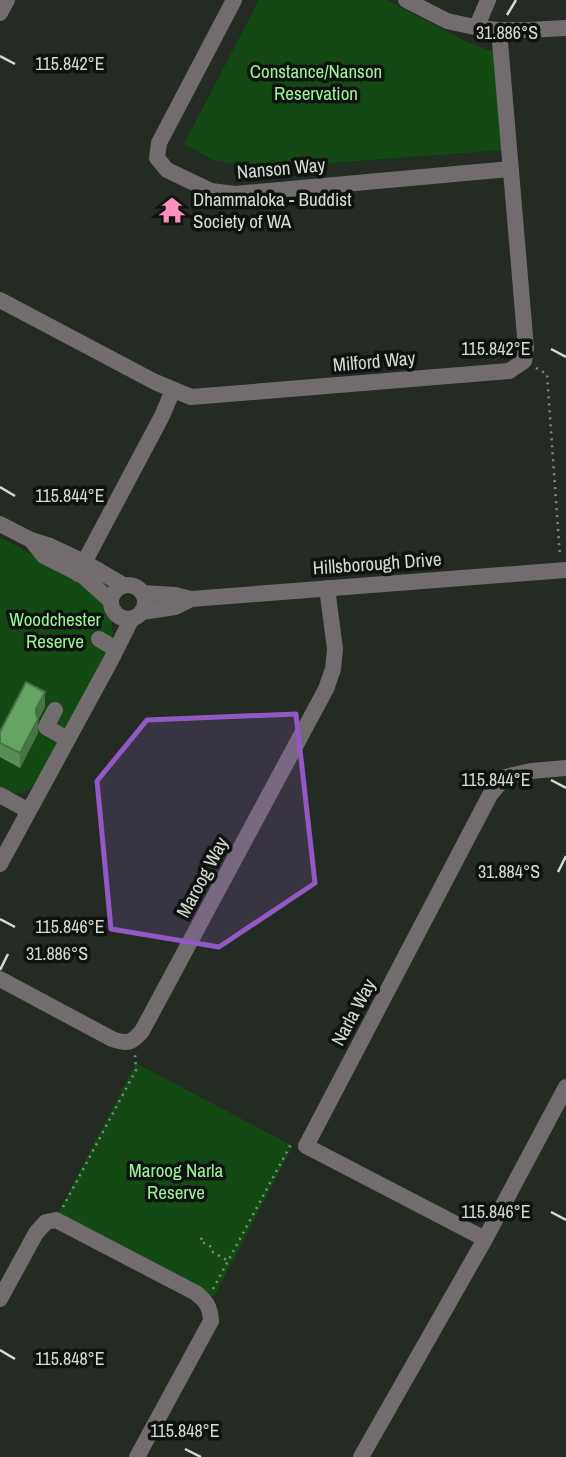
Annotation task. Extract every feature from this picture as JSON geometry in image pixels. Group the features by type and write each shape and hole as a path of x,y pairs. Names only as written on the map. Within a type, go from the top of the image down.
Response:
{"street":[{"path":"0,13 7,0"},
{"name":"Nanson Way","path":"234,0 159,143 157,158 167,170 211,191 234,194 511,169"},
{"path":"406,0 447,21 479,28 566,28"},
{"path":"479,28 488,0"},
{"path":"499,30 526,348 524,361"},
{"name":"Milford Way","path":"0,300 191,397 509,371 524,361"},
{"path":"81,568 162,416 173,390"},
{"path":"0,524 31,540 50,545 81,568 123,585"},
{"path":"81,568 120,617 137,615"},
{"name":"Hillsborough Drive","path":"143,593 191,599 564,570"},
{"path":"0,864 145,598 137,587 129,584 116,590 112,604 117,629 116,649"},
{"name":"Maroog Way","path":"135,1040 149,1019 326,689 333,669 335,649 327,588"},
{"name":"Hillsborough Drive","path":"137,615 175,607 191,599"},
{"path":"99,639 116,649"},
{"path":"55,710 46,727 67,739"},
{"name":"Narla Way","path":"485,1239 306,1146 490,795 505,777 531,771 566,768"},
{"path":"0,795 29,811"},
{"path":"0,979 112,1040 124,1043 135,1040"},
{"path":"364,1456 566,1087"},
{"path":"0,1299 36,1233 46,1222 56,1220 196,1293 206,1301 211,1321 137,1457"}],"path":[{"path":"524,361 547,374 564,570"},
{"path":"56,1220 136,1070 135,1040"},
{"path":"206,1301 292,1141"},
{"path":"202,1238 200,1241 210,1246 211,1251 228,1261"}],"highlighted area":[{"path":"296,714 315,883 219,947 111,929 97,781 147,720"}],"green space":[{"name":"Constance/Nanson Reservation","path":"259,0 387,0 469,43 494,52 503,150 264,168 213,160 184,144"},
{"name":"Woodchester Reserve","path":"0,537 104,596 111,613 113,634 102,663 34,786 17,793 0,787"},
{"name":"Maroog Narla Reserve","path":"136,1063 293,1146 214,1297 57,1215"}],"building":[{"path":"26,682 45,692 36,709 38,719 20,753 0,743 0,732"}],"place":[{"name":"Dhammaloka - Buddist Society of WA","path":"172,210"}]}
